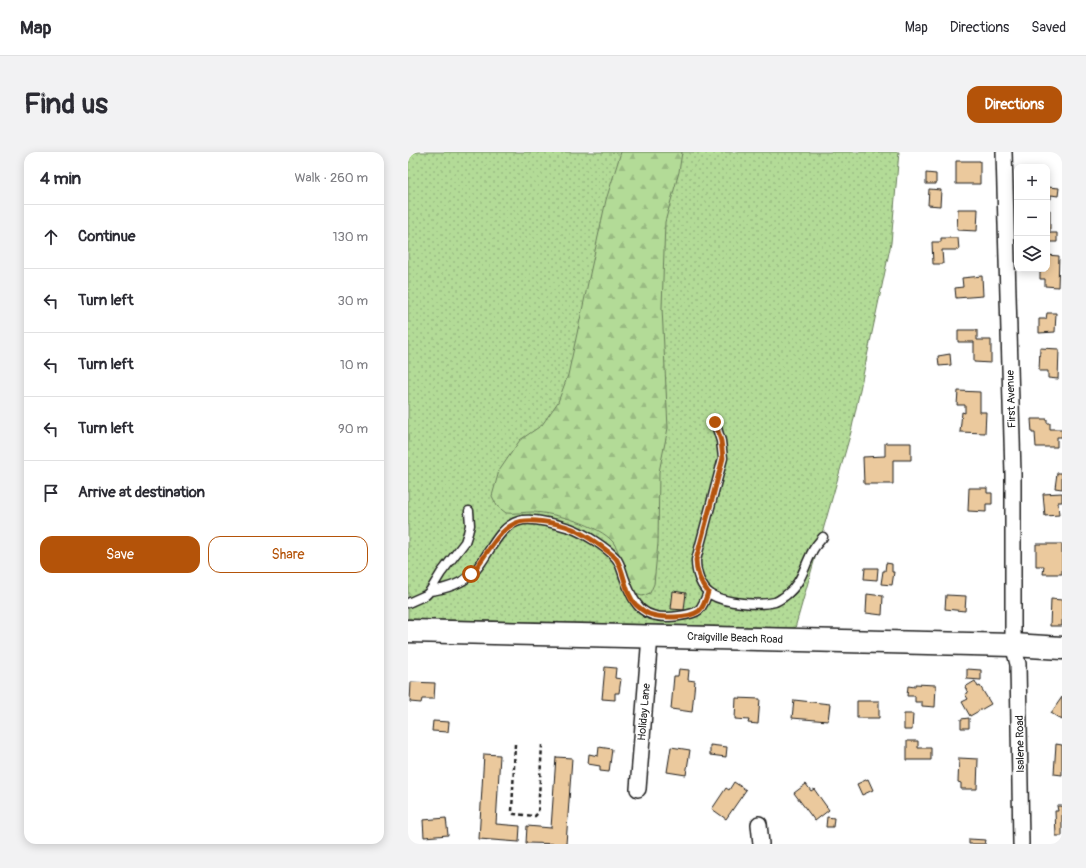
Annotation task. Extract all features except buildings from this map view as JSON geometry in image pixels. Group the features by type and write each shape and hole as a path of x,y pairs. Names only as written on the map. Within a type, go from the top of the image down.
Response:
{"main road":[{"name":"Craigville Beach Road","path":"408,631 1013,645 1062,648"}],"street":[{"name":"First Avenue","path":"1004,152 1013,474 1013,645"},
{"name":"Holiday Lane","path":"638,789 650,636"},
{"name":"Isalene Road","path":"1013,645 1018,664 1021,844"},
{"path":"759,824 761,844"}],"lane":[{"path":"715,422 721,441 723,458 696,560 698,575 708,592 711,595 724,600 756,604 775,602 785,596 796,586 802,576 812,551 823,537"},
{"path":"408,603 426,595 430,591 441,573 465,542 470,526 469,511"},
{"path":"430,591 449,586 471,574 479,566 504,530 512,524 522,520 538,520 572,529 596,542 616,559 635,604 647,613 660,616 688,615 699,611 703,606 708,592"}],"path":[{"path":"515,744 512,812 514,814 535,816 538,813 542,745"}],"green space":[{"path":"408,152 899,152 891,243 851,432 795,628 408,619"},
{"path":"621,152 682,152 679,172 665,222 662,308 668,428 659,472 658,543 654,584 650,593 642,596 635,594 630,588 617,548 613,542 598,530 564,517 533,512 506,513 497,506 492,496 499,471 520,440 542,425 558,402 568,375 606,200"}],"route":[{"path":"471,574 479,566 504,530 512,524 522,520 538,520 572,529 596,542 616,559 621,567 635,604 647,613 660,616 676,616 688,615 699,611 703,606 708,592 698,575 696,560 723,458 721,441 715,422"}]}
